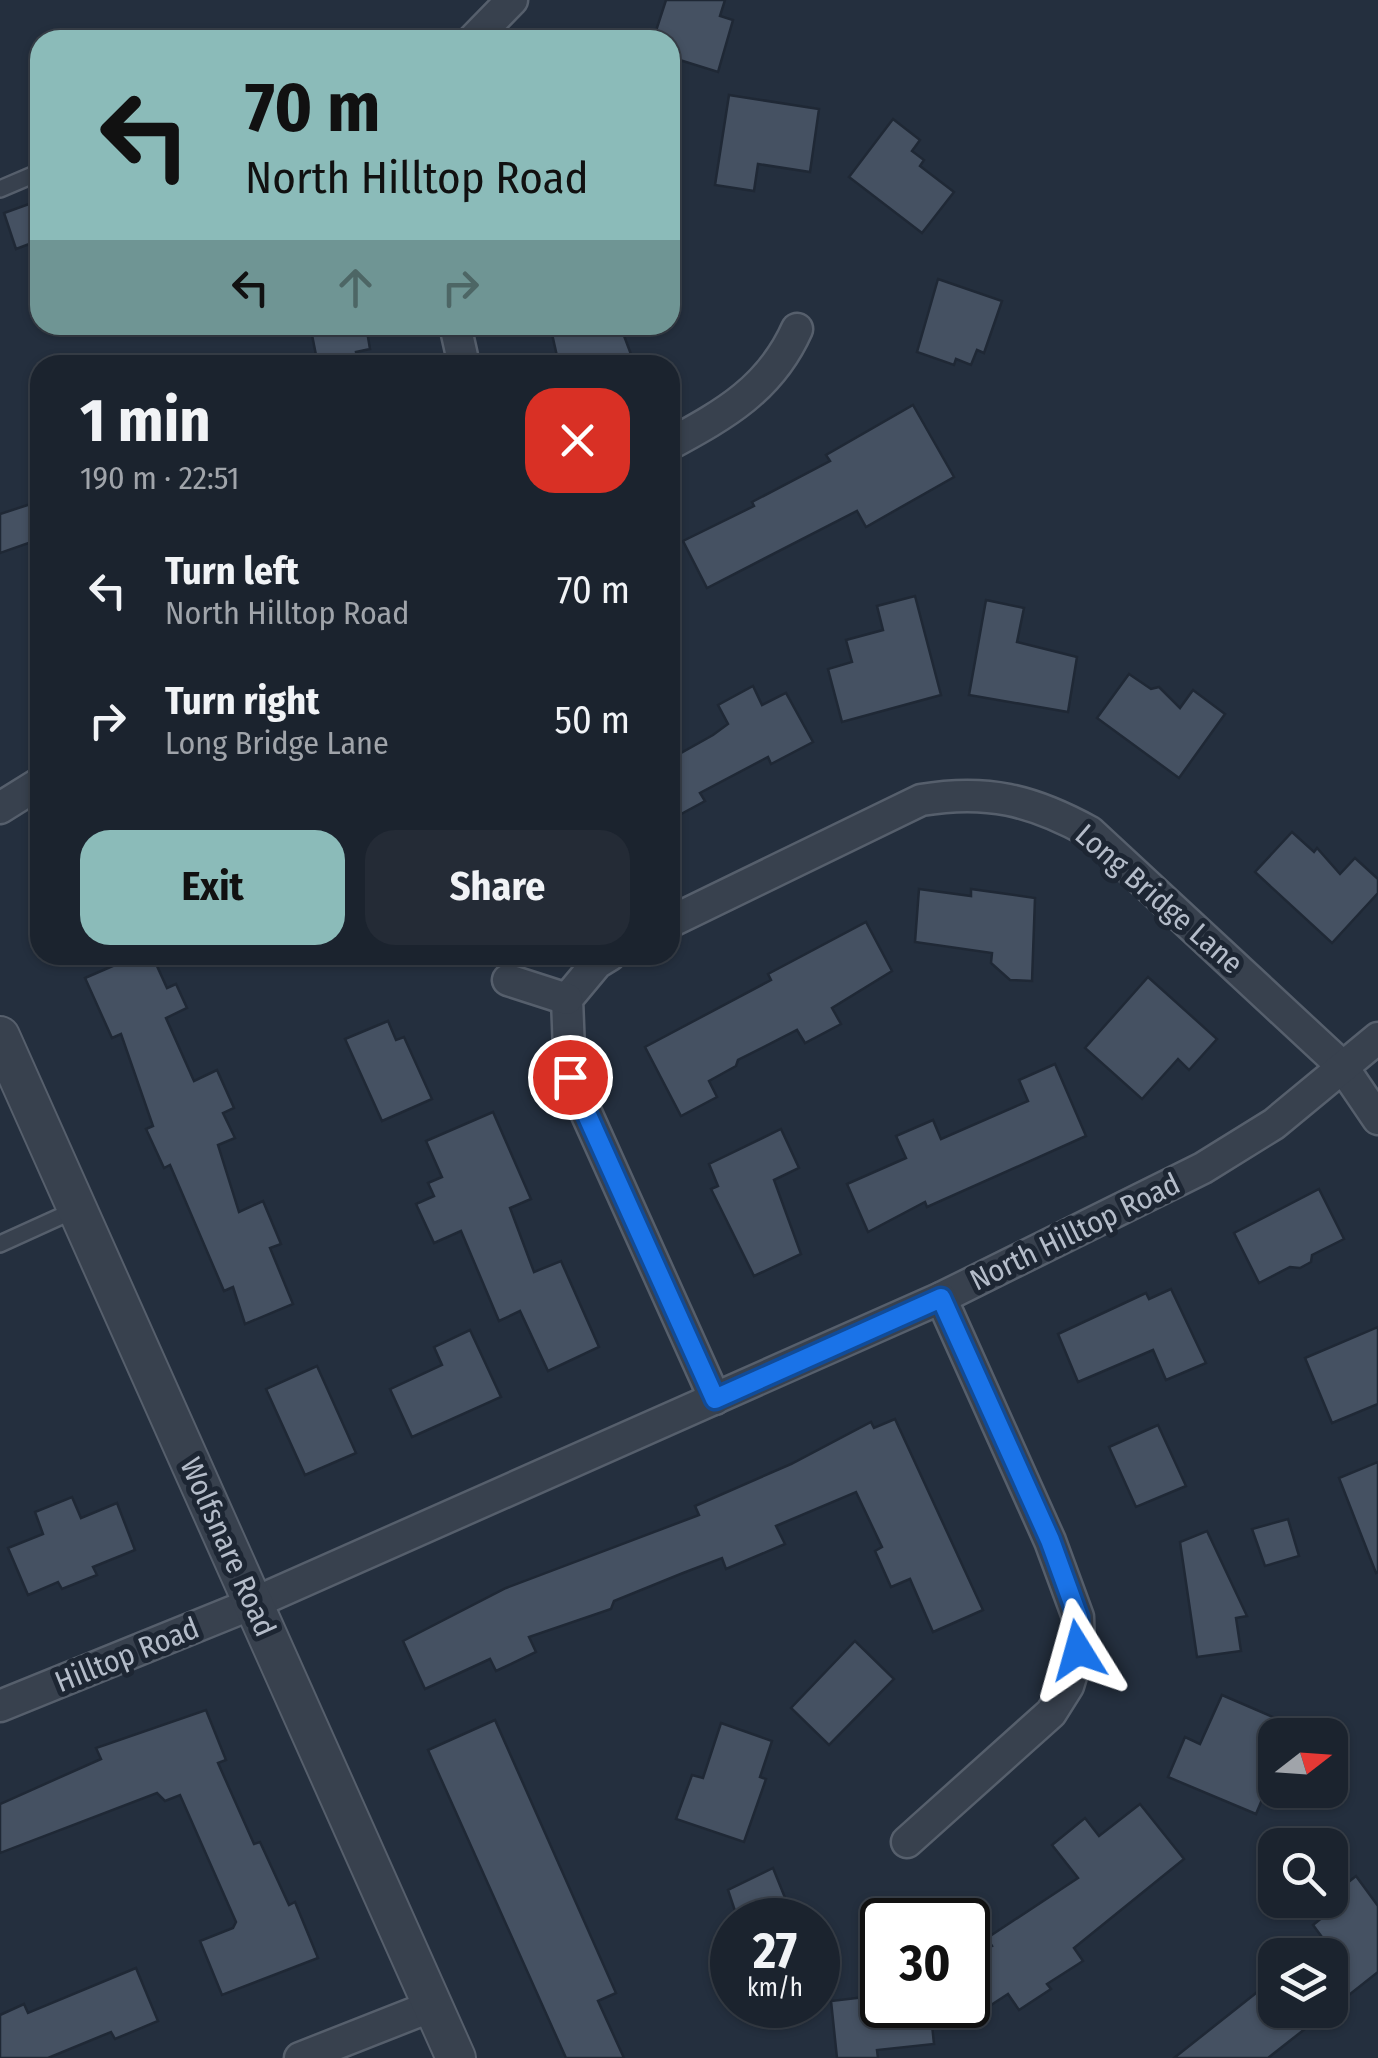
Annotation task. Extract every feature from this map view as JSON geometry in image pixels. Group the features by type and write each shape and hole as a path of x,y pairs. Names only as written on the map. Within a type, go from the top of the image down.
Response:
{"street":[{"path":"483,30 512,0"},
{"path":"680,439 737,408 767,379 798,330"},
{"path":"0,808 30,789"},
{"name":"Long Bridge Lane","path":"680,917 921,800 966,792 1052,811 1090,832 1342,1066 1378,1120"},
{"path":"594,965 567,999 570,1077 715,1399"},
{"path":"508,980 567,999"},
{"name":"Wolfsnare Road","path":"0,1036 456,2058"},
{"name":"North Hilltop Road","path":"254,1603 941,1298 1204,1168 1274,1124 1378,1038"},
{"path":"907,1842 1050,1713 1068,1686 1078,1650 1078,1617 1050,1540 941,1298"},
{"name":"Hilltop Road","path":"0,1706 254,1603"},
{"path":"300,2058 432,2006"}],"lane":[{"path":"0,188 30,176"},
{"path":"0,1244 77,1209"}],"building":[{"path":"666,0 725,0 720,16 733,20 718,72 680,60 680,30 656,30"},
{"path":"729,95 819,109 810,172 758,164 754,191 715,185"},
{"path":"893,119 920,140 912,151 924,160 920,166 954,192 922,233 849,177"},
{"path":"30,204 30,244 16,249 4,213"},
{"path":"938,279 1002,301 984,353 977,350 971,365 956,359 954,365 917,352"},
{"path":"312,335 368,335 370,349 356,355 316,355"},
{"path":"552,335 624,335 631,355 557,355"},
{"path":"913,405 954,477 866,527 857,511 707,588 683,541 754,506 752,502 830,461 826,455"},
{"path":"30,504 30,542 0,553 0,514"},
{"path":"915,596 941,695 842,722 828,669 852,662 846,640 883,630 877,606"},
{"path":"986,600 1024,608 1017,642 1077,657 1068,712 969,695"},
{"path":"1129,674 1151,689 1159,687 1180,708 1193,690 1225,714 1179,778 1097,718"},
{"path":"753,686 762,705 786,693 813,742 771,764 768,757 700,793 705,801 680,815 680,753 728,724 718,705"},
{"path":"1292,832 1314,852 1317,848 1340,874 1355,858 1378,879 1378,893 1332,943 1255,872"},
{"path":"919,889 971,896 971,889 1035,898 1032,981 1010,980 991,963 992,953 915,942"},
{"path":"866,922 892,971 832,1008 841,1024 805,1043 797,1030 738,1060 736,1066 709,1081 717,1097 681,1116 645,1047 771,980 768,974"},
{"path":"115,965 157,965 167,988 176,984 187,1008 166,1018 194,1081 217,1070 234,1108 223,1113 235,1138 218,1145 239,1212 263,1201 281,1244 270,1248 293,1304 245,1324 233,1287 224,1291 170,1165 164,1168 146,1129 153,1126 121,1034 112,1038 85,978"},
{"path":"1148,977 1217,1039 1189,1070 1178,1059 1142,1099 1085,1048"},
{"path":"388,1021 396,1040 404,1037 432,1099 382,1121 345,1039"},
{"path":"1055,1064 1086,1136 927,1207 925,1202 868,1232 847,1184 906,1158 896,1136 933,1120 941,1139 1028,1101 1019,1080"},
{"path":"493,1112 531,1199 510,1208 534,1272 561,1261 599,1347 548,1371 520,1311 499,1321 461,1231 434,1243 416,1204 434,1196 428,1183 442,1177 426,1141"},
{"path":"781,1129 799,1168 774,1180 801,1254 754,1276 711,1189 718,1186 709,1164"},
{"path":"1319,1189 1344,1239 1312,1255 1311,1262 1300,1268 1290,1267 1259,1283 1234,1233"},
{"path":"1171,1289 1206,1363 1166,1380 1153,1350 1078,1382 1058,1334 1146,1293 1149,1299"},
{"path":"1378,1327 1378,1404 1332,1423 1305,1358"},
{"path":"470,1330 501,1397 412,1437 390,1389 442,1365 434,1347"},
{"path":"317,1366 356,1453 305,1475 266,1389"},
{"path":"895,1419 983,1610 933,1632 910,1579 891,1587 875,1551 882,1547 856,1492 776,1526 785,1544 726,1569 722,1558 683,1573 614,1601 611,1609 529,1637 536,1652 496,1671 490,1659 425,1689 403,1641 506,1588 699,1515 695,1506 791,1464 871,1422 874,1428"},
{"path":"1158,1425 1186,1486 1136,1507 1109,1447"},
{"path":"1378,1462 1378,1572 1376,1573 1339,1478"},
{"path":"72,1497 81,1518 117,1503 135,1550 93,1567 97,1575 62,1589 58,1582 28,1595 8,1548 43,1534 35,1512"},
{"path":"1288,1519 1299,1556 1265,1566 1252,1529"},
{"path":"1207,1531 1247,1616 1236,1618 1241,1651 1197,1657 1180,1542"},
{"path":"855,1641 894,1679 829,1745 791,1708"},
{"path":"1222,1695 1275,1718 1258,1718 1256,1814 1168,1777 1185,1737 1200,1744"},
{"path":"206,1710 226,1760 218,1763 254,1844 260,1842 289,1905 295,1902 318,1958 222,1995 200,1941 233,1928 236,1922 180,1795 165,1801 157,1793 0,1853 0,1804 101,1759 96,1748"},
{"path":"495,1720 616,1993 598,2001 624,2058 566,2058 428,1750"},
{"path":"721,1723 772,1741 760,1777 766,1779 744,1842 676,1819 692,1775 703,1778"},
{"path":"1140,1804 1184,1859 1074,1948 1083,1961 1047,1984 1051,1989 1019,2010 1008,1994 990,2006 990,1936 1078,1878 1052,1845 1085,1818 1099,1836"},
{"path":"773,1868 785,1898 731,1898 728,1890"},
{"path":"1356,1876 1378,1906 1378,1972 1348,1996 1348,1938 1323,1938 1313,1925 1322,1918 1348,1918 1348,1882"},
{"path":"136,1968 158,2021 115,2039 111,2032 48,2058 0,2058 0,2015 24,2004 28,2013"},
{"path":"1258,1991 1258,2028 1306,2028 1268,2058 1174,2058"},
{"path":"860,1998 860,2028 932,2028 934,2044 877,2050 878,2058 837,2058 834,2028 840,2028 840,2000"}],"route":[{"path":"570,1077 715,1399 941,1298 1050,1540 1078,1617 1078,1650"}]}
